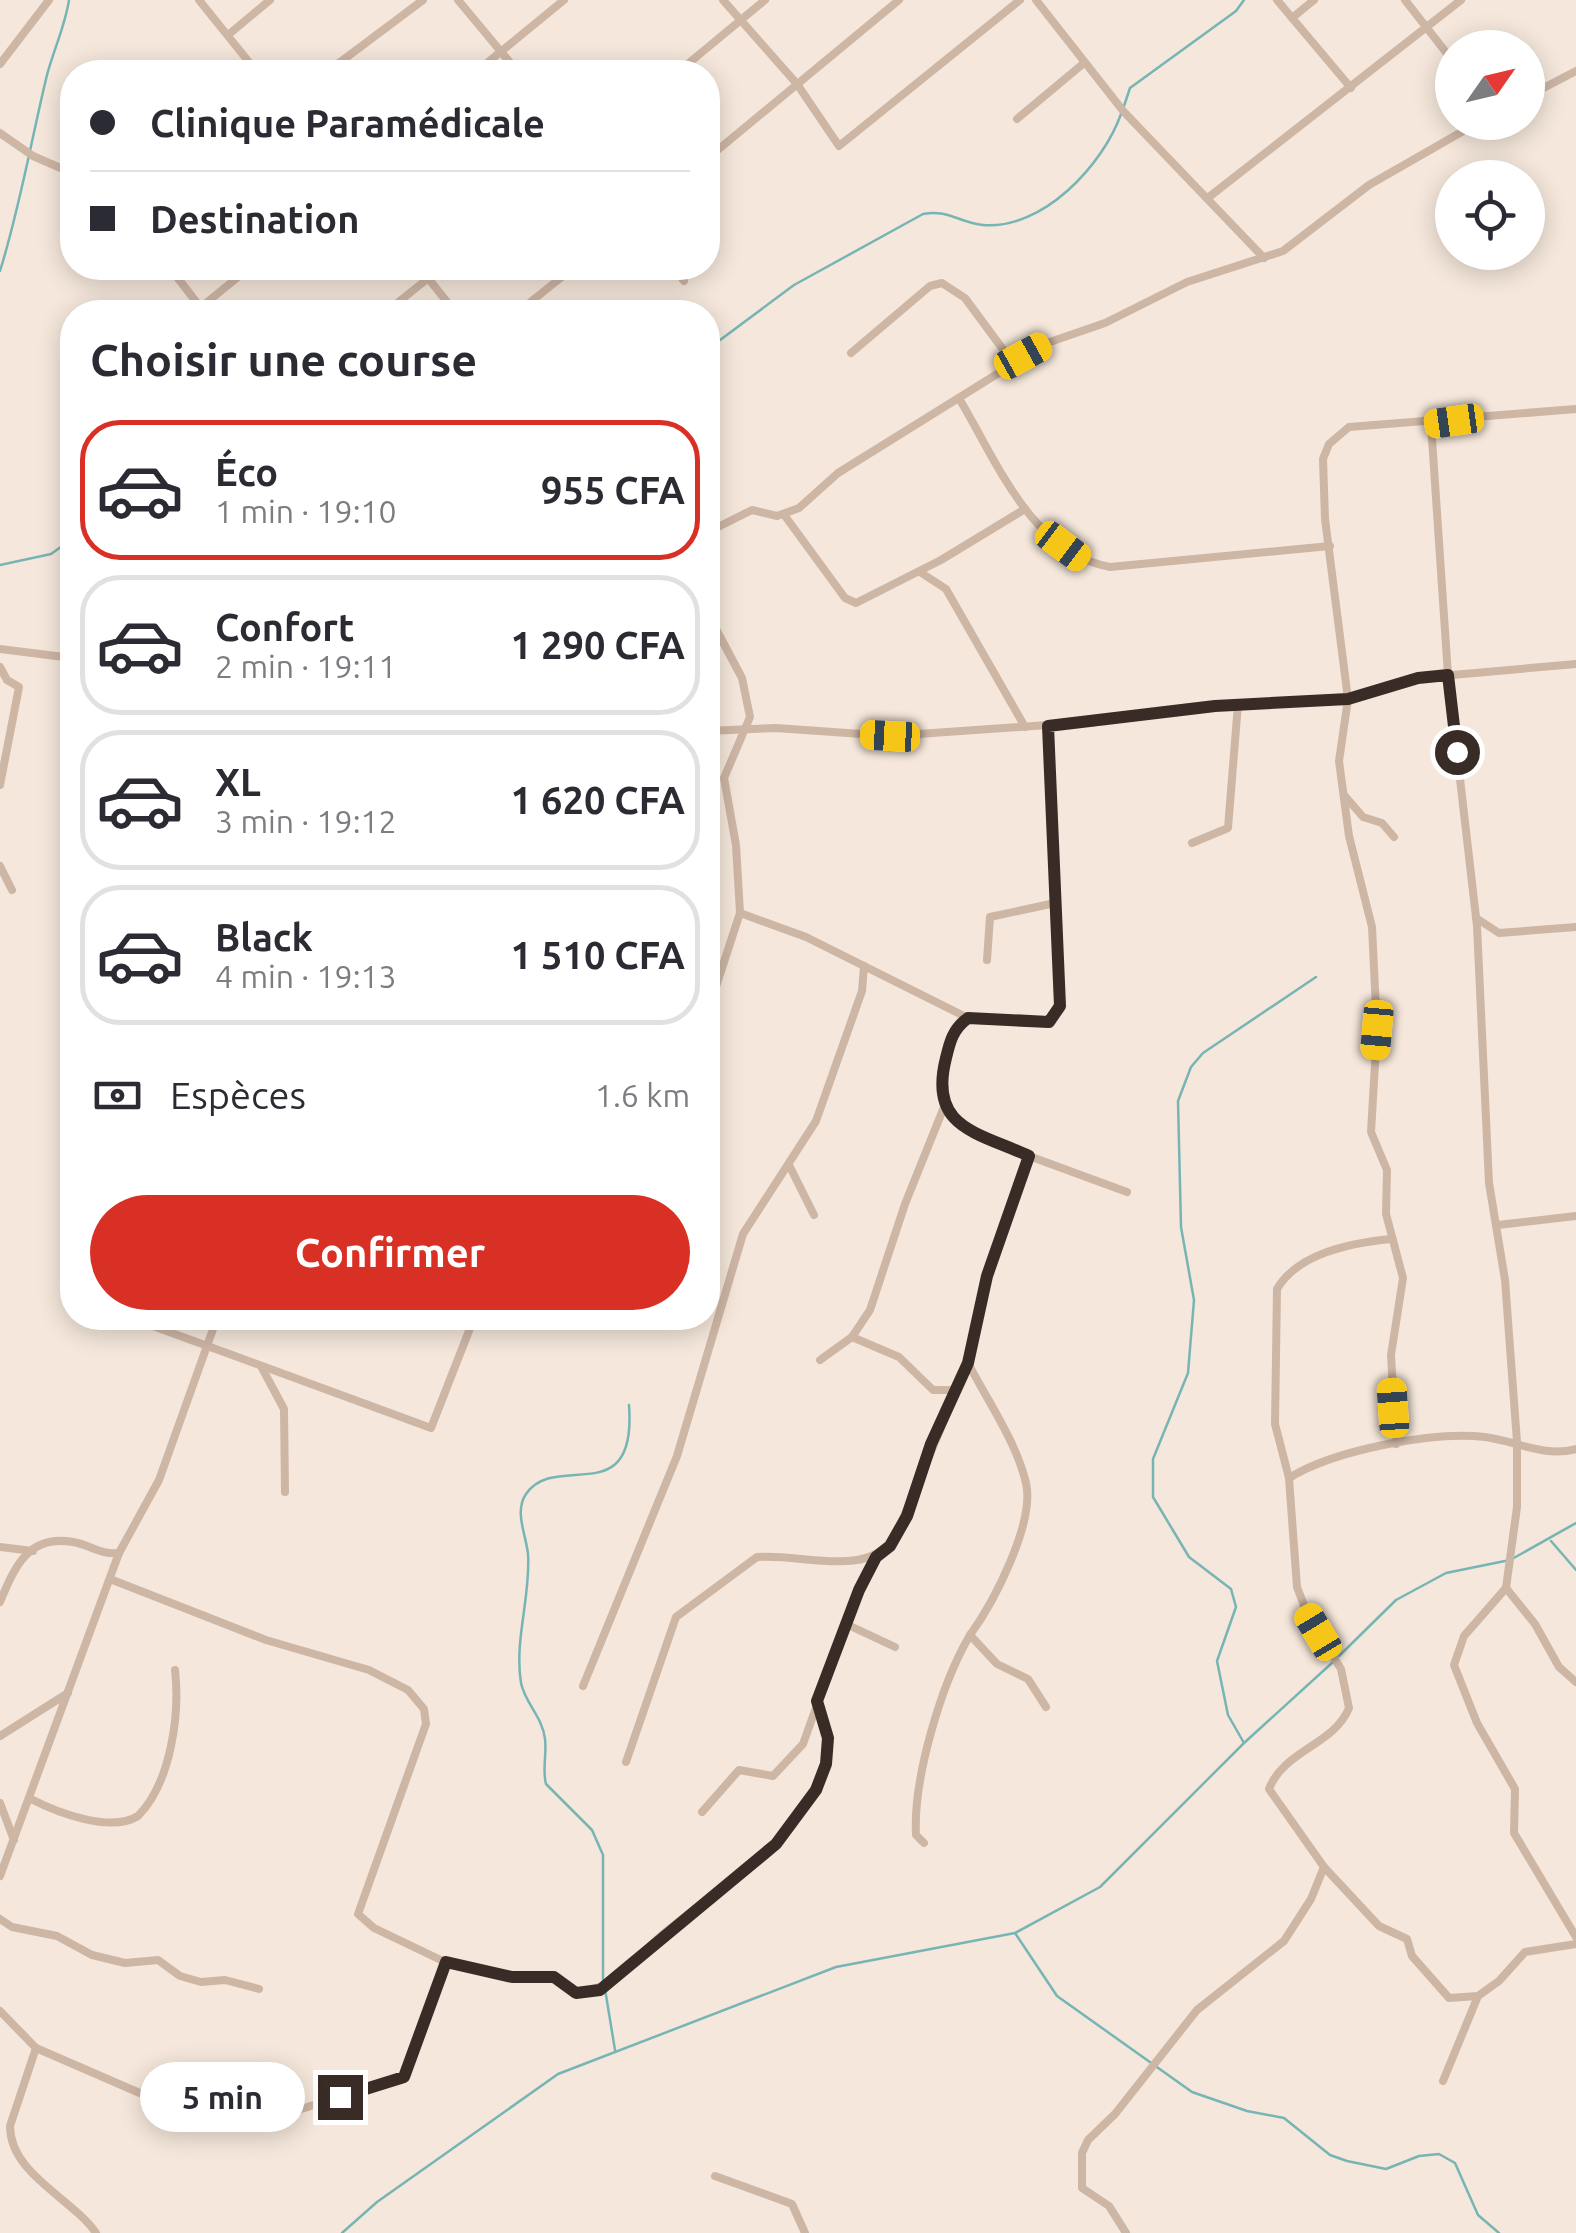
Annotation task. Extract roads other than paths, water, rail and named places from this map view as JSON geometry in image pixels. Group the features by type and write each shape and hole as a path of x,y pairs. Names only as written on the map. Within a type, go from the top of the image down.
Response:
{"street":[{"path":"0,64 49,0"},
{"path":"199,0 248,60"},
{"path":"228,35 270,0"},
{"path":"344,60 423,0"},
{"path":"458,0 508,60"},
{"path":"492,60 564,0"},
{"path":"723,0 797,84 839,146 1020,0"},
{"path":"692,60 765,0"},
{"path":"720,148 899,0"},
{"path":"1036,0 1124,112 1265,259"},
{"path":"1277,0 1351,88"},
{"path":"1292,18 1314,0"},
{"path":"1405,0 1435,37"},
{"path":"1208,197 1461,0"},
{"path":"1017,119 1084,63"},
{"path":"1545,87 1576,71"},
{"path":"0,133 60,168"},
{"path":"785,516 852,465 1046,343 1104,323 1187,282 1234,264 1265,259 1314,230 1369,185 1448,140"},
{"path":"213,300 235,280"},
{"path":"401,300 426,280"},
{"path":"431,280 446,300"},
{"path":"533,300 559,280"},
{"path":"850,353 930,286 942,283 965,298 1013,363"},
{"path":"960,400 1025,509 1045,532 1081,559 1110,567 1330,546"},
{"path":"1396,1444 1390,1356 1403,1278 1390,1238 1387,1170 1370,1119 1377,1030 1372,927 1349,836 1344,795 1339,744 1348,699 1323,460 1329,444 1349,427 1431,424 1576,409"},
{"path":"1390,1238 1356,1242 1303,1263 1285,1275 1276,1290 1275,1424 1290,1478 1301,1602 1340,1669 1349,1708 1339,1724 1284,1764 1269,1789 1324,1866 1378,1926 1407,1940 1412,1956 1449,1998 1478,1996 1499,1981 1526,1952 1576,1940 1514,1833 1516,1789 1477,1723 1454,1665 1464,1636 1506,1588 1518,1507 1517,1442 1498,1225 1490,1182 1476,918 1448,675 1431,424"},
{"path":"720,526 752,510 785,516 850,602 920,572 1025,509"},
{"path":"920,572 946,589 1025,727"},
{"path":"720,640 750,704 746,730 724,778 736,844 740,913 720,975"},
{"path":"0,649 60,656"},
{"path":"720,731 890,736 1048,726 1238,704 1348,699 1418,678 1576,664"},
{"path":"0,668 7,680 19,687 0,784"},
{"path":"1192,843 1228,828 1238,704"},
{"path":"740,913 774,923 968,1018 1049,1022 1060,1006 1048,726"},
{"path":"1344,795 1363,817 1382,822 1394,837"},
{"path":"0,866 12,890"},
{"path":"987,960 990,918 1055,903"},
{"path":"1476,918 1499,933 1576,927"},
{"path":"720,1311 743,1234 816,1121 862,991 864,966"},
{"path":"820,1360 852,1337 870,1310 944,1108 940,1080 951,1036 968,1018"},
{"path":"944,1108 960,1126 1127,1192"},
{"path":"702,1812 739,1770 772,1776 803,1744 846,1624 876,1557 890,1546 907,1516 931,1444 968,1363 987,1276 1029,1156"},
{"path":"789,1165 814,1215"},
{"path":"1498,1225 1576,1216"},
{"path":"161,1330 431,1428 469,1330"},
{"path":"0,1876 119,1553 159,1480 213,1330"},
{"path":"583,1686 677,1456 714,1330"},
{"path":"852,1337 899,1357 934,1390 956,1390"},
{"path":"924,1843 916,1835 915,1802 940,1696 1018,1542 1027,1504 1020,1467 968,1363"},
{"path":"262,1368 284,1409 285,1492"},
{"path":"1290,1478 1334,1458 1396,1444 1478,1436 1517,1442 1540,1452 1576,1449"},
{"path":"0,1547 32,1550 69,1542 100,1554 119,1553"},
{"path":"0,1602 14,1565 32,1550"},
{"path":"626,1762 676,1617 757,1557 829,1562 876,1557"},
{"path":"110,1578 266,1640 369,1670 408,1690 424,1709 426,1724 358,1914 374,1928 446,1962 512,1977 554,1977 576,1993 608,1986 662,1935 776,1844 826,1764 828,1738 817,1701"},
{"path":"1506,1588 1531,1617 1558,1667 1576,1682"},
{"path":"846,1624 895,1646"},
{"path":"970,1635 997,1664 1028,1680 1046,1708"},
{"path":"31,1799 57,1811 117,1823 138,1816 162,1772 177,1704 175,1670"},
{"path":"0,1736 52,1707 71,1690"},
{"path":"0,1804 14,1840"},
{"path":"1126,2233 1108,2206 1082,2188 1084,2147 1197,2010 1284,1941 1311,1899 1324,1866"},
{"path":"0,1919 12,1927 57,1936 92,1955 125,1963 158,1960 190,1979 225,1980 260,1990"},
{"path":"0,2012 36,2048 172,2107 246,2126 404,2077 446,1962"},
{"path":"1444,2081 1478,1996"},
{"path":"36,2048 10,2126 10,2138 51,2191 96,2233"},
{"path":"715,2176 792,2204 805,2233"}],"waterway":[{"path":"0,271 69,0"},
{"path":"1124,106 1130,88 1236,11 1244,0"},
{"path":"720,340 794,285 923,214 940,213 983,225 1005,224 1048,206 1085,173 1121,114"},
{"path":"0,565 51,554 60,548"},
{"path":"1244,1743 1228,1715 1217,1661 1236,1607 1231,1589 1189,1557 1153,1497 1153,1459 1188,1373 1194,1300 1181,1227 1178,1101 1191,1067 1203,1053 1316,977"},
{"path":"603,1982 603,1855 592,1830 546,1784 544,1731 521,1683 528,1570 521,1508 526,1494 539,1482 592,1474 608,1469 620,1458 628,1438 629,1405"},
{"path":"1512,1559 1576,1523"},
{"path":"1551,1541 1576,1570"},
{"path":"1339,1656 1396,1600 1446,1573 1505,1561"},
{"path":"342,2233 377,2202 558,2074 836,1967 1015,1933 1100,1887 1244,1743 1333,1662"},
{"path":"1015,1933 1057,1996 1192,2092 1247,2111 1284,2118 1330,2155 1347,2161 1386,2169 1419,2156 1439,2154 1455,2163 1478,2215 1499,2233"},
{"path":"605,1989 615,2050"}]}
